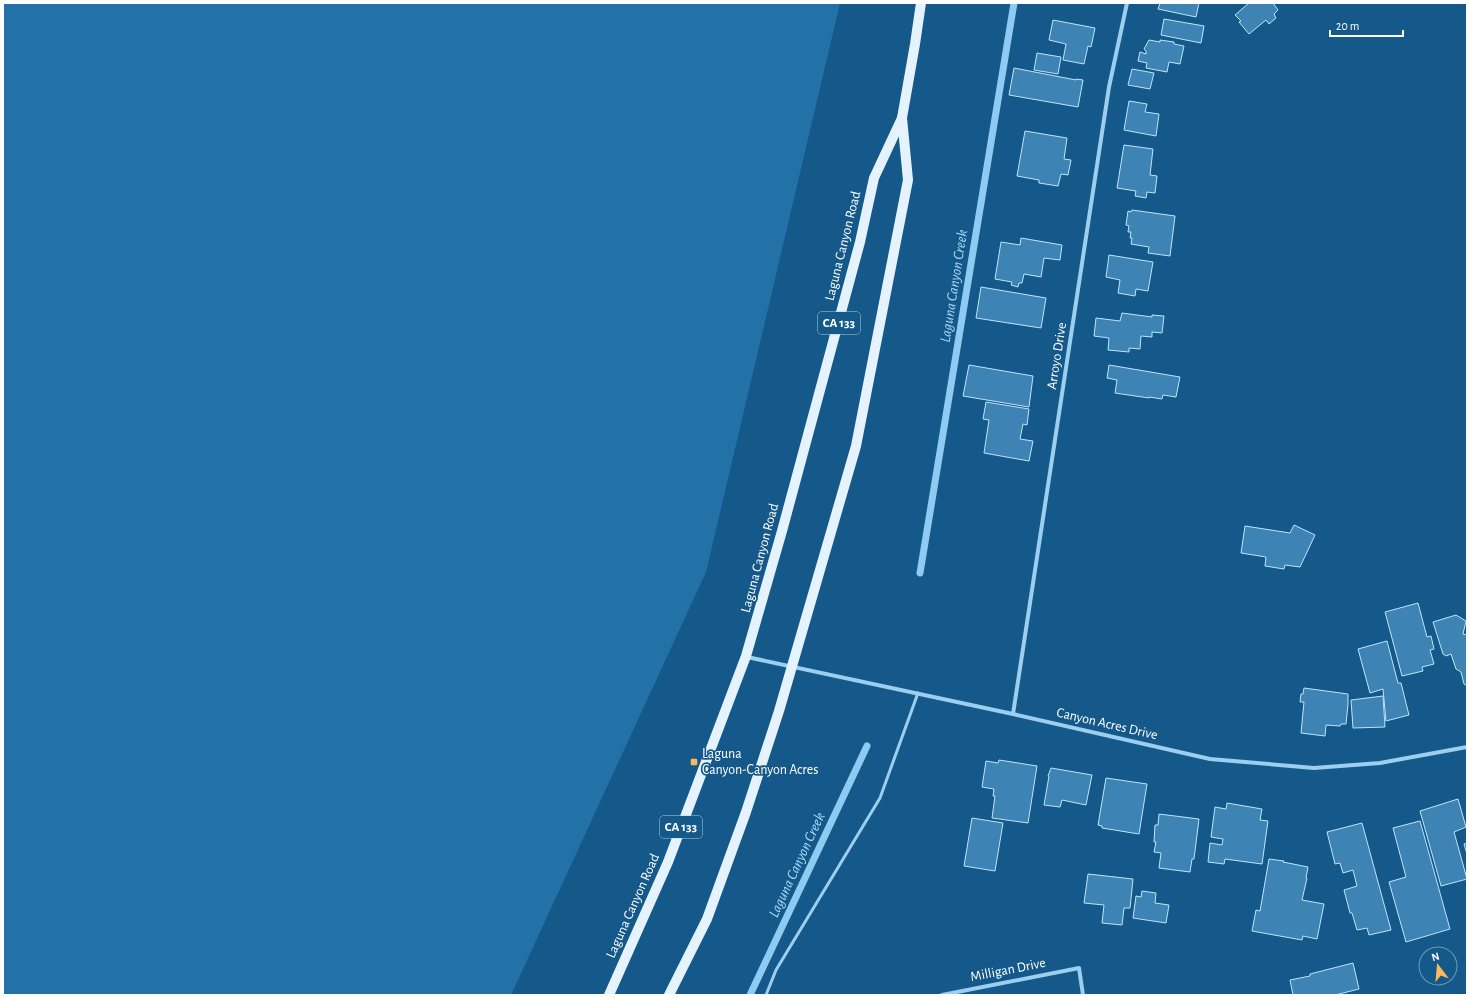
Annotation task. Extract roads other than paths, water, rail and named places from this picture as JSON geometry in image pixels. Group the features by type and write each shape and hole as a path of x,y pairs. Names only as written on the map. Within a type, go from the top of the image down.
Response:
{"main road":[{"name":"Laguna Canyon Road","path":"609,995 668,862 746,656 780,538 858,249 874,178 902,118 921,3"},
{"name":"Laguna Canyon Road","path":"669,995 707,919 746,812 779,711 858,438 908,180 902,118"}],"street":[{"name":"Arroyo Drive","path":"1013,714 1109,87 1127,3"},
{"name":"Canyon Acres Drive","path":"746,656 1013,714 1210,760 1314,768 1380,763 1467,747"},
{"name":"Milligan Drive","path":"943,995 1079,968 1083,995"}],"lane":[{"path":"766,995 776,970 880,798 918,693"}],"waterway":[{"name":"Laguna Canyon Creek","path":"920,573 1014,3"},
{"name":"Laguna Canyon Creek","path":"750,995 867,746"}],"place":[{"name":"Laguna Canyon-Canyon Acres","path":"694,762"}]}
